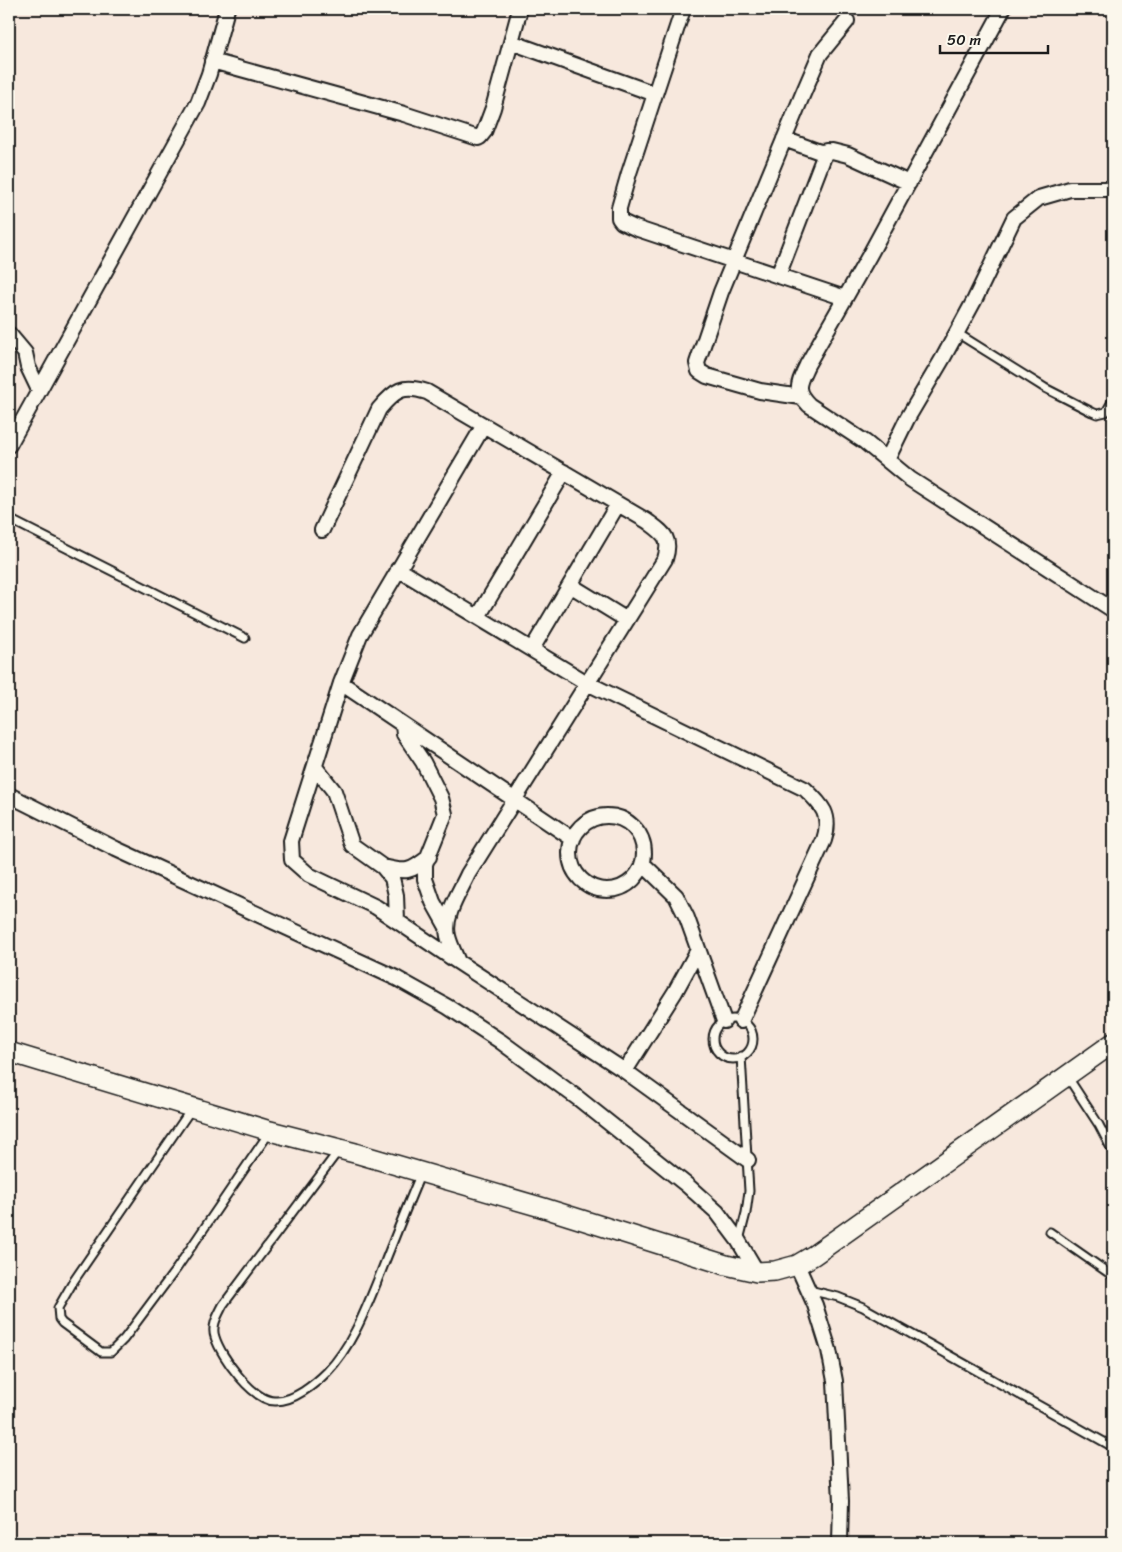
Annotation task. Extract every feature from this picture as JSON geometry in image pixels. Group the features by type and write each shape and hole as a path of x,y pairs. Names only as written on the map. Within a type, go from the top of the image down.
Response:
{"street":[{"path":"9,445 198,103 227,9"},
{"path":"212,61 368,104 478,138 484,132 490,116 520,9"},
{"path":"683,9 619,208 619,218 622,222 636,228 845,298"},
{"path":"1003,9 800,380 798,389 801,397 809,405 865,442 910,479 1113,610"},
{"path":"801,397 760,391 707,376 699,371 697,363 733,261 820,54 847,21"},
{"path":"511,42 655,94"},
{"path":"784,139 816,151 832,151 848,155 909,183"},
{"path":"778,276 826,152"},
{"path":"887,460 907,419 957,332 1014,218 1039,198 1070,189 1113,190"},
{"path":"9,334 25,353 28,367 39,390"},
{"path":"322,530 379,409 393,394 404,388 415,388 427,392 647,520 662,532 668,540 669,548 665,559 468,874 450,914 447,927 448,937 458,962"},
{"path":"484,426 360,635 341,683 291,841 292,860 309,874 376,907 625,1071 748,1160"},
{"path":"478,617 564,472"},
{"path":"532,649 618,504"},
{"path":"398,569 587,683 805,789 820,804 827,819 827,831 824,840 741,1021"},
{"path":"570,585 627,620"},
{"path":"341,683 573,839"},
{"path":"402,725 404,734 423,762 441,798 445,814 425,864 425,879 447,927"},
{"path":"315,767 334,791 352,845 384,867 400,872 414,868 429,856"},
{"path":"9,795 116,849 396,978 448,1007 500,1041 688,1186 717,1212 738,1240 758,1272"},
{"path":"601,816 614,816 625,820 635,828 642,839 644,851 643,864 637,876 627,885 615,890 601,890 589,886 578,877 572,865 570,852 573,839 579,828 589,820 601,816"},
{"path":"643,864 676,896 724,1021"},
{"path":"384,867 392,878 396,896 397,921"},
{"path":"625,1071 666,1008 698,950"},
{"path":"9,1052 270,1131 340,1149 544,1208 726,1265 758,1272 775,1271 797,1265 936,1170 1113,1043"},
{"path":"797,1265 815,1305 829,1350 835,1381 841,1501 840,1543"}],"lane":[{"path":"957,332 1045,388 1097,414 1106,412 1113,400"},
{"path":"9,519 245,638"},
{"path":"732,1019 741,1021 751,1031 751,1046 741,1056 728,1058 717,1050 713,1037 718,1025 724,1021 732,1019"},
{"path":"738,1240 746,1213 749,1191 741,1056"},
{"path":"1067,1076 1099,1125 1113,1152"},
{"path":"192,1108 73,1282 58,1308 58,1315 62,1323 101,1352 111,1352 124,1340 177,1268 270,1131"},
{"path":"340,1149 223,1305 216,1318 215,1337 222,1353 239,1377 256,1394 267,1401 277,1402 292,1397 309,1386 327,1372 343,1351 370,1297 421,1172"},
{"path":"1050,1232 1113,1276"},
{"path":"808,1290 838,1297 863,1307 1113,1447"}]}
